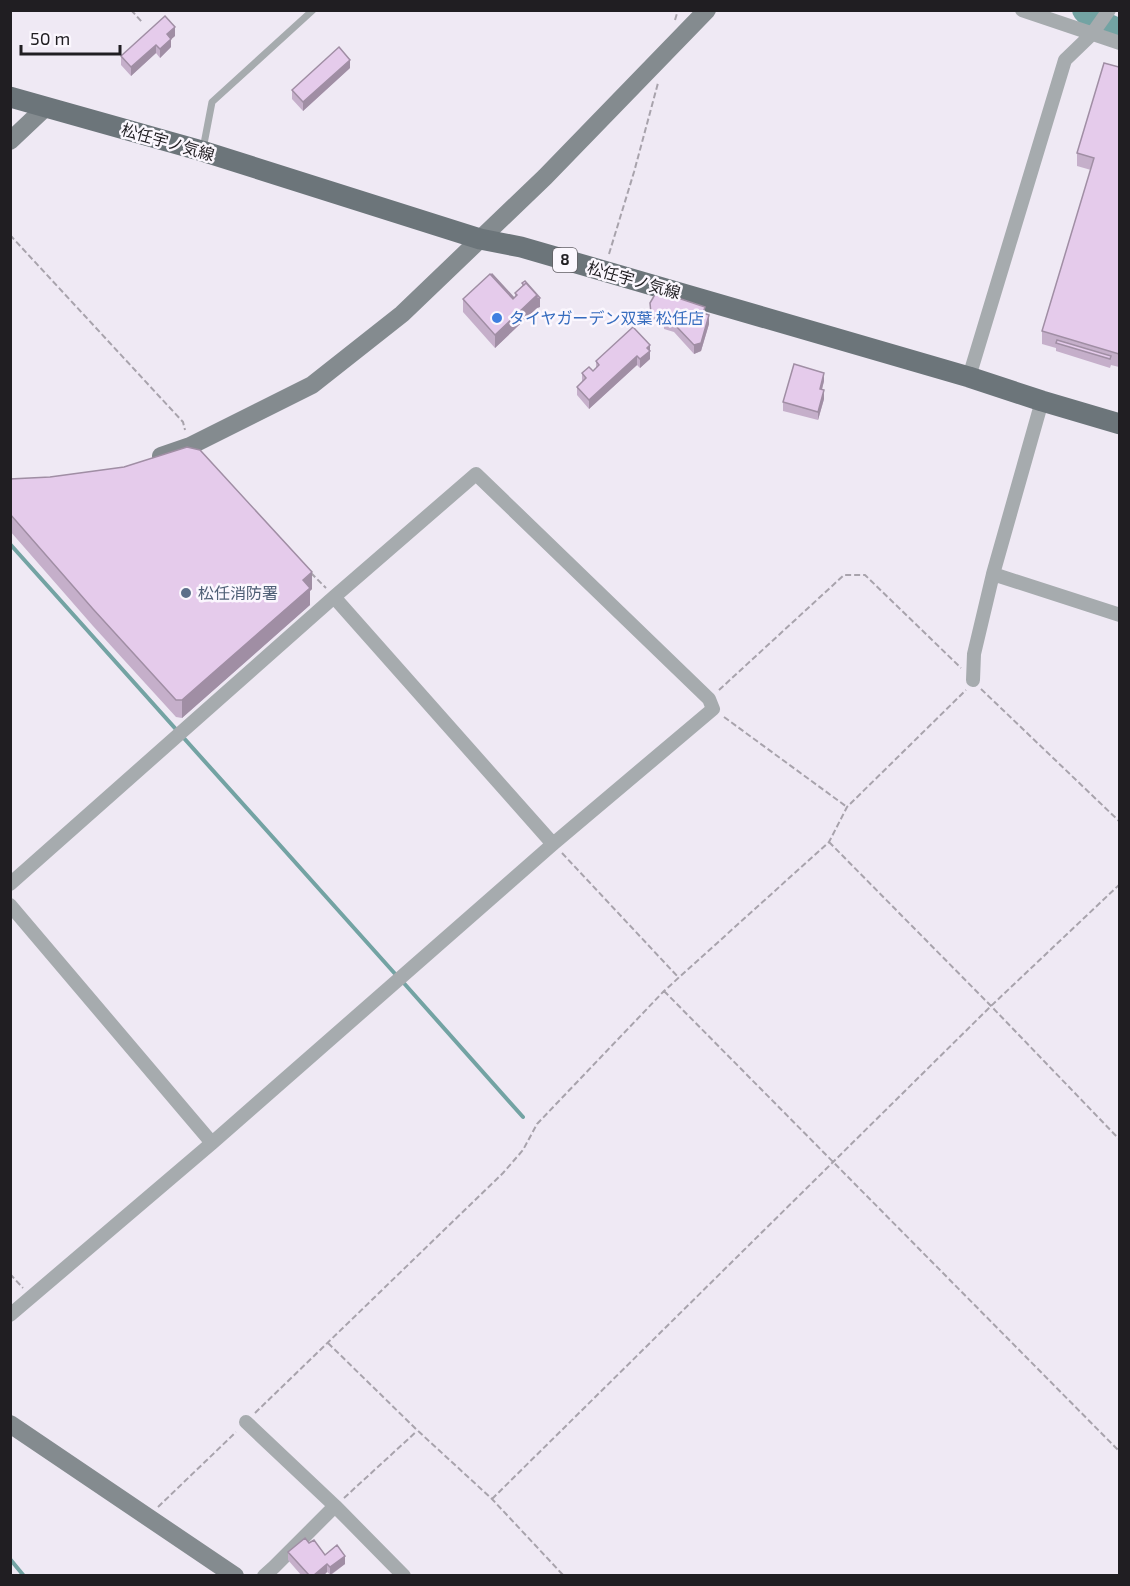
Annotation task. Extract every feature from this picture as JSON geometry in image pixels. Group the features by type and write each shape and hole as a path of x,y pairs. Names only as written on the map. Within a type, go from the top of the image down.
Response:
{"main road":[{"name":"松任宇ノ気線","path":"10,97 202,151 480,239 521,247 969,377 1119,424"}],"street":[{"path":"148,461 190,446 312,385 402,314 545,177 707,10"},
{"path":"1022,10 1101,22 1119,42"},
{"path":"969,377 1065,60 1101,22"},
{"path":"10,141 46,107"},
{"path":"973,680 974,654 993,574 1042,401"},
{"path":"10,884 476,474 711,704 212,1143 10,1315"},
{"path":"993,574 1119,615"},
{"path":"334,597 553,844"},
{"path":"10,905 212,1143"},
{"path":"246,1422 404,1575"},
{"path":"10,1424 234,1575"},
{"path":"264,1575 335,1506"}],"lane":[{"path":"202,151 212,102 313,10"}],"path":[{"path":"131,10 142,22"},
{"path":"603,271 634,172 658,84"},
{"path":"10,235 183,422 190,446"},
{"path":"310,572 334,597"},
{"path":"848,807 711,704 844,575 864,575 1119,822"},
{"path":"149,1516 503,1173 523,1150 537,1124 664,991 829,842 848,807 968,688 973,680"},
{"path":"829,842 1119,1140"},
{"path":"553,844 679,978"},
{"path":"492,1499 991,1006 1119,884"},
{"path":"664,991 835,1161 1119,1452"},
{"path":"10,1274 30,1297"},
{"path":"328,1343 492,1499 564,1575"},
{"path":"335,1506 417,1430"}],"building":[{"path":"165,16 175,27 167,34 171,39 160,49 156,45 131,67 121,56"},
{"path":"339,47 350,60 303,102 292,90"},
{"path":"1104,63 1119,67 1119,354 1042,331 1094,158 1077,153"},
{"path":"490,274 513,299 517,295 515,293 526,283 537,295 495,335 463,299"},
{"path":"491,275 514,298 513,299"},
{"path":"657,291 705,307 703,313 709,315 701,343 694,345 674,324 664,321 665,317 651,313 650,303"},
{"path":"633,327 650,345 647,348 650,351 640,359 637,356 589,400 577,387 586,378 582,373 589,367 593,371 599,365 596,361"},
{"path":"1057,340 1111,356 1110,359 1056,343"},
{"path":"794,364 824,373 820,389 824,390 818,412 783,402"},
{"name":"松任消防署","path":"187,447 200,450 312,572 303,580 310,588 182,700 176,700 10,514 10,479 50,477 124,467"},
{"path":"305,1538 309,1543 314,1540 325,1555 337,1545 345,1556 330,1567 327,1564 314,1575 309,1575 288,1552"}],"waterway":[{"path":"1084,10 1091,18 1120,31"},
{"path":"10,544 397,976"},
{"path":"402,981 523,1117"},
{"path":"10,1559 24,1576"}],"place":[{"name":"タイヤガーデン双葉 松任店","path":"497,318"},
{"name":"松任消防署","path":"186,593"}]}
